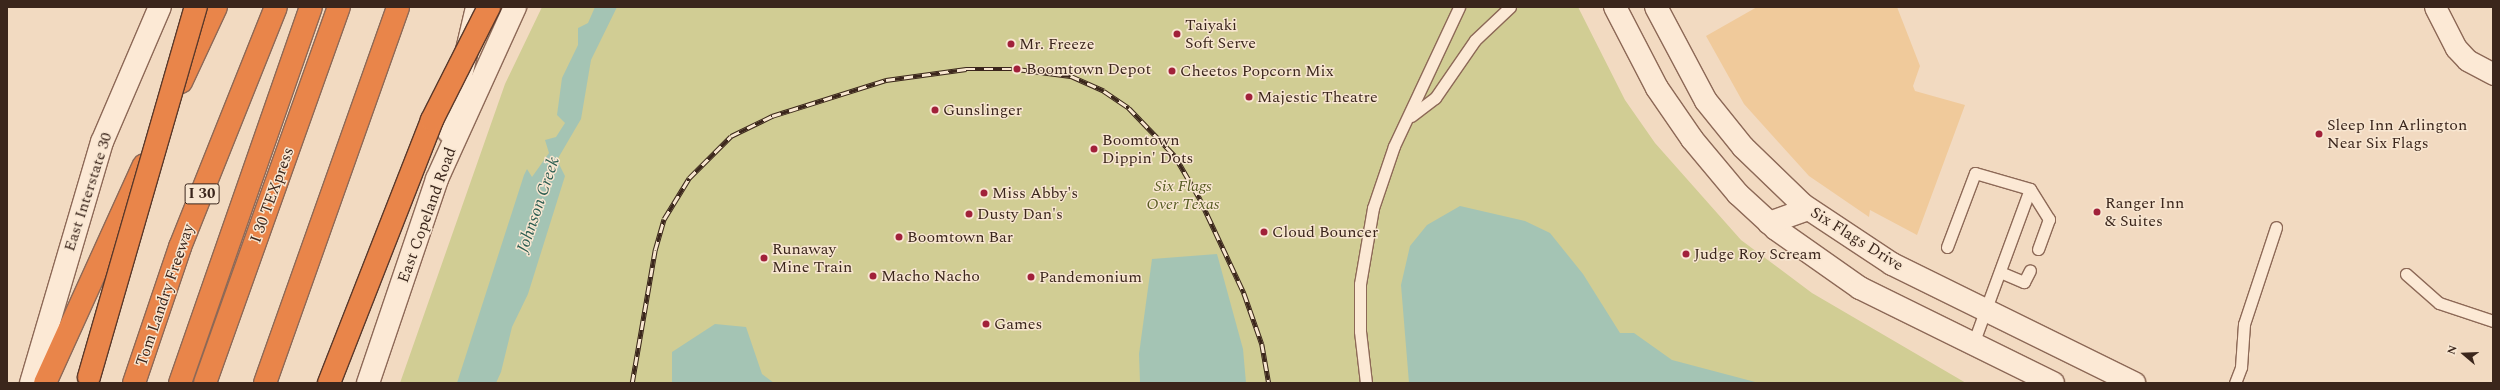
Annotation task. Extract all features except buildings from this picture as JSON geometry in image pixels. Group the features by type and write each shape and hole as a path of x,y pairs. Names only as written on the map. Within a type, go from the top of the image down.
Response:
{"highway":[{"path":"88,380 196,7"},
{"path":"45,383 216,7"},
{"name":"Tom Landry Freeway","path":"134,383 180,247 276,7"},
{"name":"I 30 TEXpress","path":"180,383 311,7"},
{"name":"I 30 TEXpress","path":"205,383 339,7"},
{"path":"265,383 398,7"},
{"path":"329,383 432,120 489,7"}],"street":[{"name":"East Interstate 30","path":"31,383 102,142 160,7"},
{"path":"437,179 477,7"},
{"name":"East Copeland Road","path":"368,383 437,179 516,7"},
{"path":"1615,7 1681,124 1719,173 1769,223 1814,259 1854,285 2053,383"},
{"name":"Six Flags Drive","path":"1656,7 1706,101 1762,167 1808,209 1892,264 2134,383"},
{"path":"2435,7 2456,48 2468,60 2493,74"},
{"path":"1769,223 1808,209"}],"lane":[{"path":"1366,383 1360,331 1364,254 1379,187 1459,7"},
{"path":"1408,119 1435,98 1475,40 1510,7"},
{"path":"1947,247 1975,173 2030,189 2049,219 2038,249"},
{"path":"1973,344 1988,311 2000,272 2030,189"},
{"path":"2235,383 2240,367 2244,324 2276,226"},
{"path":"2000,272 2024,282 2030,270"},
{"path":"2406,274 2439,303 2493,321"}],"green space":[{"name":"Six Flags Over Texas","path":"542,7 1578,7 1625,100 1655,143 1741,240 1812,293 1966,383 400,383 505,84"}],"sand":[{"path":"1757,7 1897,7 1920,66 1913,86 1915,91 1965,105 1917,235 1870,210 1869,217 1809,176 1744,104 1706,36"}],"water":[{"name":"Johnson Creek","path":"595,7 617,7 591,60 581,119 557,160 565,176 528,294 512,327 501,372 496,383 457,383 524,175 527,169 532,177 549,153 545,140 556,137 565,123 557,115 562,78 578,45 578,28 588,23"},
{"path":"1460,206 1525,221 1550,233 1583,274 1620,333 1634,333 1672,360 1759,383 1409,383 1401,285 1410,246 1427,225"},
{"path":"1217,254 1243,349 1246,383 1140,383 1139,354 1152,259"},
{"path":"715,324 746,327 762,374 774,383 672,383 672,352"}],"railway":[{"path":"632,383 655,250 664,219 689,178 731,136 772,116 886,80 966,69 1017,69 1071,76 1104,91 1129,108 1175,156 1200,199 1244,293 1262,344 1269,383"}],"place":[{"name":"Taiyaki Soft Serve","path":"1177,34"},
{"name":"Mr. Freeze","path":"1011,44"},
{"name":"Boomtown Depot","path":"1017,69"},
{"name":"Cheetos Popcorn Mix","path":"1172,71"},
{"name":"Majestic Theatre","path":"1249,97"},
{"name":"Gunslinger","path":"935,110"},
{"name":"Sleep Inn Arlington Near Six Flags","path":"2319,134"},
{"name":"Boomtown Dippin' Dots","path":"1094,149"},
{"name":"Miss Abby's","path":"984,193"},
{"name":"Ranger Inn & Suites","path":"2097,212"},
{"name":"Dusty Dan's","path":"969,214"},
{"name":"Cloud Bouncer","path":"1264,232"},
{"name":"Boomtown Bar","path":"899,237"},
{"name":"Judge Roy Scream","path":"1686,254"},
{"name":"Runaway Mine Train","path":"764,258"},
{"name":"Macho Nacho","path":"873,276"},
{"name":"Pandemonium","path":"1031,277"},
{"name":"Games","path":"986,324"}]}
